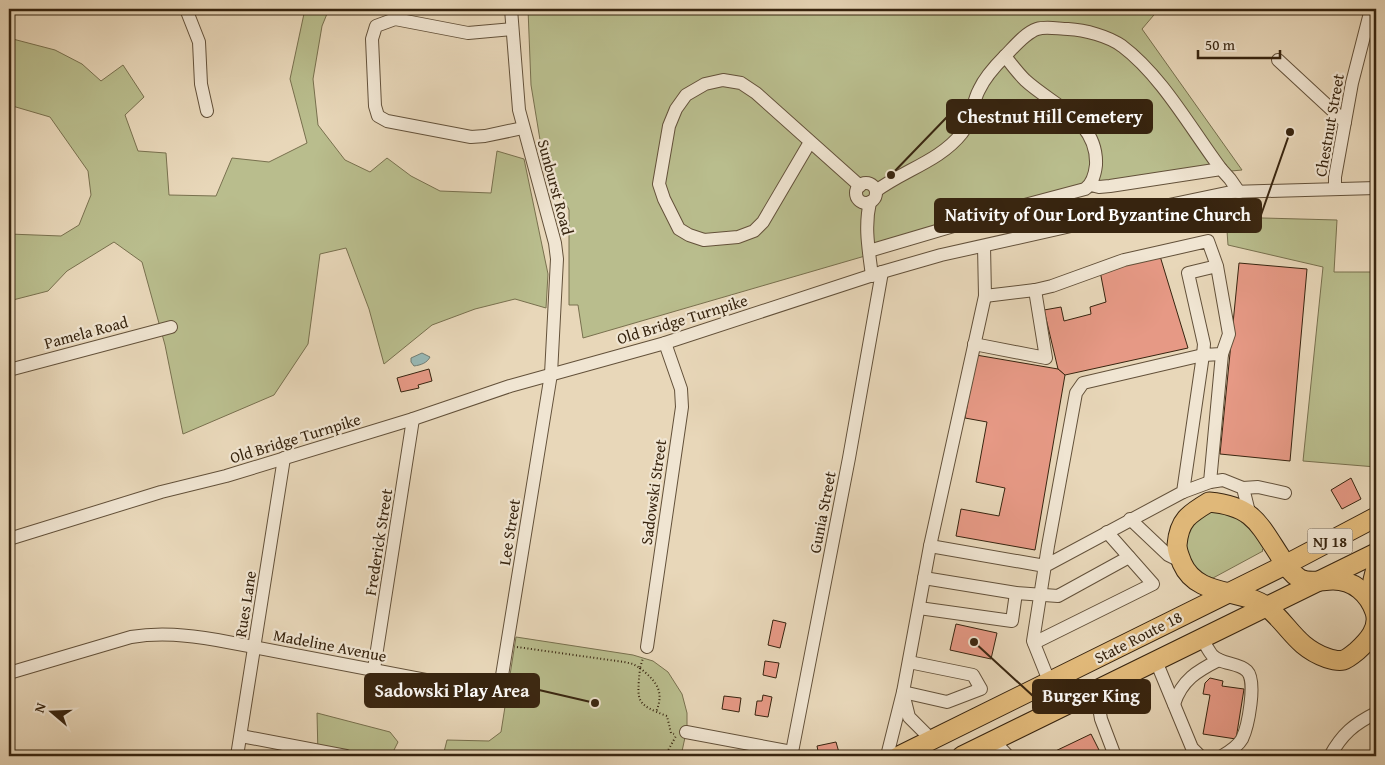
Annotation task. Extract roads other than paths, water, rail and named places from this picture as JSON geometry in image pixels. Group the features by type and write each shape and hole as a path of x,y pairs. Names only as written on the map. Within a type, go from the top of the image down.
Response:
{"highway":[{"path":"1344,661 1368,641 1375,629 1376,615 1369,598 1359,588 1348,582 1334,580 1317,582 1300,579 1285,565 1261,527 1247,512 1228,504 1209,502 1189,515 1178,533 1177,550 1184,568 1198,582 1225,594 1246,597 1266,607 1296,639 1314,654 1336,661 1344,661 1356,660 1376,652"},
{"name":"State Route 18","path":"899,756 1285,565 1376,517"},
{"name":"State Route 18","path":"962,756 1376,553"},
{"path":"1376,568 1373,580 1376,592"}],"street":[{"path":"186,9 199,42 201,84 207,111"},
{"name":"Sunburst Road","path":"511,9 517,92 523,128 555,244 557,259 551,374"},
{"name":"Chestnut Street","path":"1335,188 1335,177 1360,48 1371,9"},
{"path":"512,28 468,33 395,19 376,26 372,39 375,106 378,116 387,121 471,137 523,128"},
{"path":"810,142 763,222 754,231 738,237 704,240 689,236 679,229 664,199 660,184 669,126 676,109 686,95 704,84 723,80 741,83 756,93 860,186 856,191 859,200 864,203 873,197 885,184 938,155 964,132 982,84 1005,56 1026,36 1038,29 1074,30 1103,37 1121,46 1137,60 1162,88 1239,192"},
{"path":"869,251 1085,189 1091,185 1096,168 1096,151 1089,135 1071,114 1026,80 1005,56"},
{"path":"1278,60 1346,122"},
{"path":"1091,185 1099,187 1110,186 1221,169"},
{"name":"Old Bridge Turnpike","path":"9,539 161,492 226,476 414,419 551,374 665,343 941,255 1102,219 1239,192 1376,188"},
{"name":"Gunia Street","path":"792,754 849,458 877,274 869,251 867,224 873,197"},
{"path":"985,296 1052,286 1124,260 1208,241 1217,266 1229,334 1222,354 1210,482"},
{"path":"887,756 903,692 930,546 985,296 984,246"},
{"path":"1183,492 1204,344 1188,273 1217,266"},
{"path":"974,344 1046,358 1035,290"},
{"name":"Pamela Road","path":"9,370 171,326"},
{"name":"Sadowski Street","path":"647,648 682,407 681,389 665,343"},
{"path":"1049,681 1034,643 1040,595 1076,394 1083,383 1203,355 1222,354"},
{"name":"Lee Street","path":"499,694 551,374"},
{"name":"Frederick Street","path":"374,669 414,419"},
{"name":"Rues Lane","path":"238,756 284,458"},
{"path":"930,546 1046,566 1183,492 1210,482 1223,480 1243,488 1258,487 1285,493"},
{"path":"1243,488 1250,516"},
{"path":"1130,520 1168,555 1182,562"},
{"path":"1034,643 1153,584 1108,532"},
{"path":"924,578 1016,592 1058,596 1129,557"},
{"path":"919,608 1012,622 1016,592"},
{"name":"Madeline Avenue","path":"9,674 131,637 151,633 188,635 499,694"},
{"path":"1202,638 1212,656 1246,670 1250,676 1252,692 1242,740 1222,756"},
{"path":"1174,704 1179,690 1186,680 1219,660"},
{"path":"1156,661 1192,748 1200,756"},
{"path":"903,692 947,702 981,689 973,675 909,662"},
{"path":"1096,690 1101,719 1108,743 1115,756"},
{"path":"903,692 909,717 932,740"},
{"path":"1330,756 1339,739 1362,720 1376,713"},
{"path":"686,732 792,754"},
{"path":"241,736 346,756"},
{"path":"994,741 1008,756"}],"water":[{"path":"422,353 430,357 424,363 414,366 411,358"}],"place":[{"name":"Nativity of Our Lord Byzantine Church","path":"1290,132"},
{"name":"Chestnut Hill Cemetery","path":"891,175"},
{"name":"Burger King","path":"974,642"},
{"name":"Sadowski Play Area","path":"595,703"}]}
